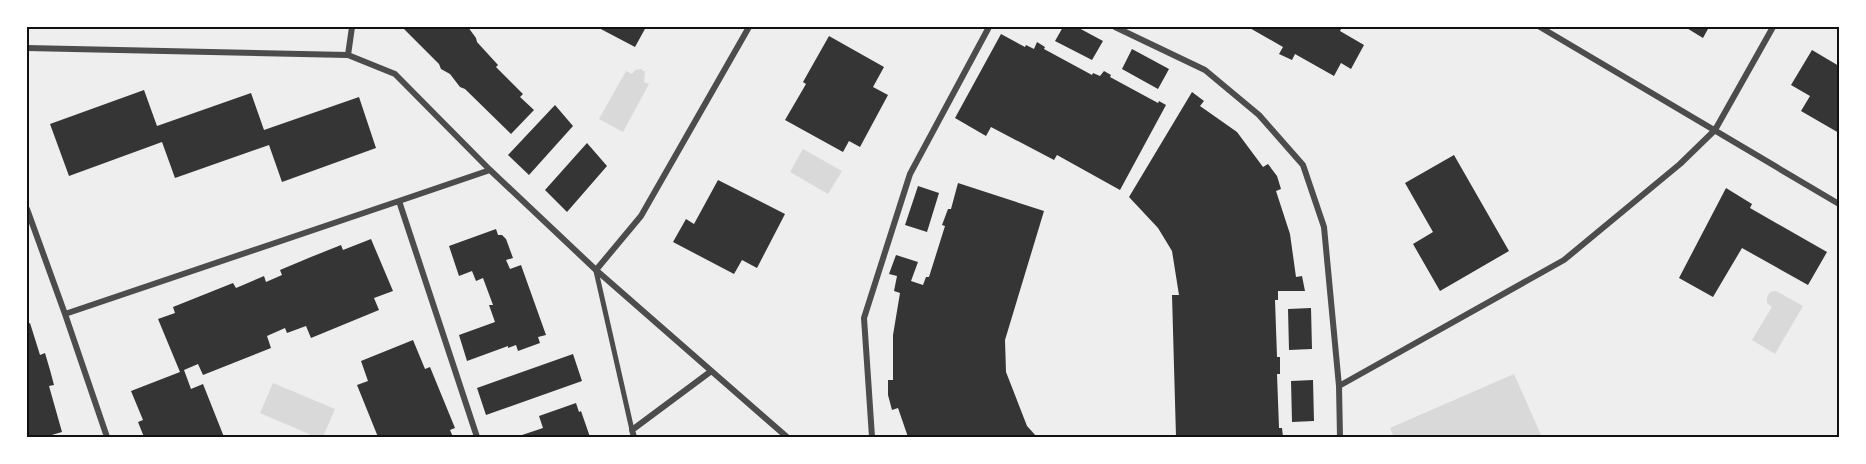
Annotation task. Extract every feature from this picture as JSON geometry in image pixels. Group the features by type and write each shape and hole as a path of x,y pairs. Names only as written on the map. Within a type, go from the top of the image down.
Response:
{"street":[{"path":"348,55 352,27"},
{"path":"596,270 641,216 749,27"},
{"path":"872,437 864,318 910,174 989,27"},
{"path":"1115,27 1205,70 1259,115 1303,165 1324,227 1339,386 1340,437"},
{"path":"1540,27 1839,204"},
{"path":"1339,386 1564,260 1680,164 1715,130 1773,27"},
{"path":"27,48 348,55 395,75 490,170 596,270 787,437"},
{"path":"65,314 490,170"},
{"path":"399,201 477,437"},
{"path":"27,209 106,437"},
{"path":"596,270 633,434 710,372"}],"shaded area":[{"path":"27,27 1839,27 1839,437 27,437"},
{"path":"641,69 645,72 644,82 649,84 623,132 599,119 626,71 632,74 635,70"},
{"path":"803,149 842,171 828,194 790,172"},
{"path":"1776,291 1803,306 1775,354 1752,340 1772,307 1767,303 1767,297 1770,292"},
{"path":"1514,374 1541,435 1537,437 1394,437 1390,428"},
{"path":"273,383 335,409 323,437 316,437 260,413"}],"building":[{"path":"402,27 468,27 477,42 498,65 496,67 523,94 520,97 534,110 511,134 465,89 460,87 450,74 441,69 439,64"},
{"path":"597,27 646,27 635,47"},
{"path":"1063,27 1077,27 1103,41 1092,60 1055,41"},
{"path":"1248,27 1342,27 1340,31 1364,45 1351,69 1341,63 1334,76 1295,54 1292,60 1279,54 1283,47"},
{"path":"1685,27 1709,27 1703,38"},
{"path":"1001,34 1025,47 1026,45 1034,49 1037,42 1045,47 1044,49 1092,75 1093,73 1100,76 1104,71 1111,75 1110,77 1166,105 1120,190 1057,155 1054,160 991,127 986,136 955,118"},
{"path":"829,36 884,67 873,87 888,95 860,147 849,141 843,152 785,120 806,84 803,82"},
{"path":"1132,49 1169,69 1158,89 1122,69"},
{"path":"1812,50 1839,66 1839,133 1801,111 1810,96 1791,85"},
{"path":"144,90 157,126 251,93 264,130 359,97 376,148 282,182 269,145 175,178 162,142 69,176 50,124"},
{"path":"1192,92 1204,101 1200,106 1237,132 1263,167 1268,164 1277,176 1281,189 1276,191 1290,234 1296,277 1302,276 1305,291 1278,291 1278,300 1275,300 1277,357 1280,357 1280,374 1277,374 1279,428 1282,428 1283,437 1176,437 1172,295 1179,295 1172,251 1158,228 1129,197"},
{"path":"555,105 573,126 529,175 508,155"},
{"path":"587,143 607,166 567,212 545,190"},
{"path":"1454,155 1509,251 1440,291 1413,244 1433,232 1405,183"},
{"path":"718,180 785,214 757,268 742,260 734,274 673,242 686,219 694,224"},
{"path":"958,183 1044,211 1005,340 1006,372 1027,426 1037,437 908,437 898,408 892,410 888,395 888,380 893,380 893,335 900,293 894,291 897,276 889,274 896,255 918,262 911,281 923,285 926,277 929,277 945,226 942,225 948,209 951,209"},
{"path":"918,186 939,193 927,232 905,225"},
{"path":"1726,188 1752,204 1750,208 1827,252 1808,285 1742,248 1713,297 1679,278"},
{"path":"496,229 498,235 506,239 513,258 506,260 510,269 521,265 546,335 538,337 540,343 518,351 516,345 508,348 508,346 467,361 459,335 495,322 489,305 493,305 483,278 476,281 472,271 459,276 449,246"},
{"path":"371,239 393,291 374,298 379,310 311,338 306,326 287,333 285,328 267,336 271,348 203,375 198,364 184,370 191,389 203,384 224,437 144,437 138,422 143,420 131,391 180,372 158,319 175,313 173,307 233,283 236,288 264,276 266,282 282,275 280,270 311,257 341,245 343,250"},
{"path":"1311,308 1312,349 1289,350 1288,309"},
{"path":"30,323 40,355 45,353 50,370 54,385 49,386 62,432 45,437 27,437 27,324"},
{"path":"413,340 425,369 430,367 455,428 450,430 453,437 378,437 357,385 368,381 361,361"},
{"path":"573,354 582,381 486,415 477,388"},
{"path":"1313,380 1314,421 1292,422 1291,381"},
{"path":"576,403 590,437 516,437 543,428 539,416"}]}
